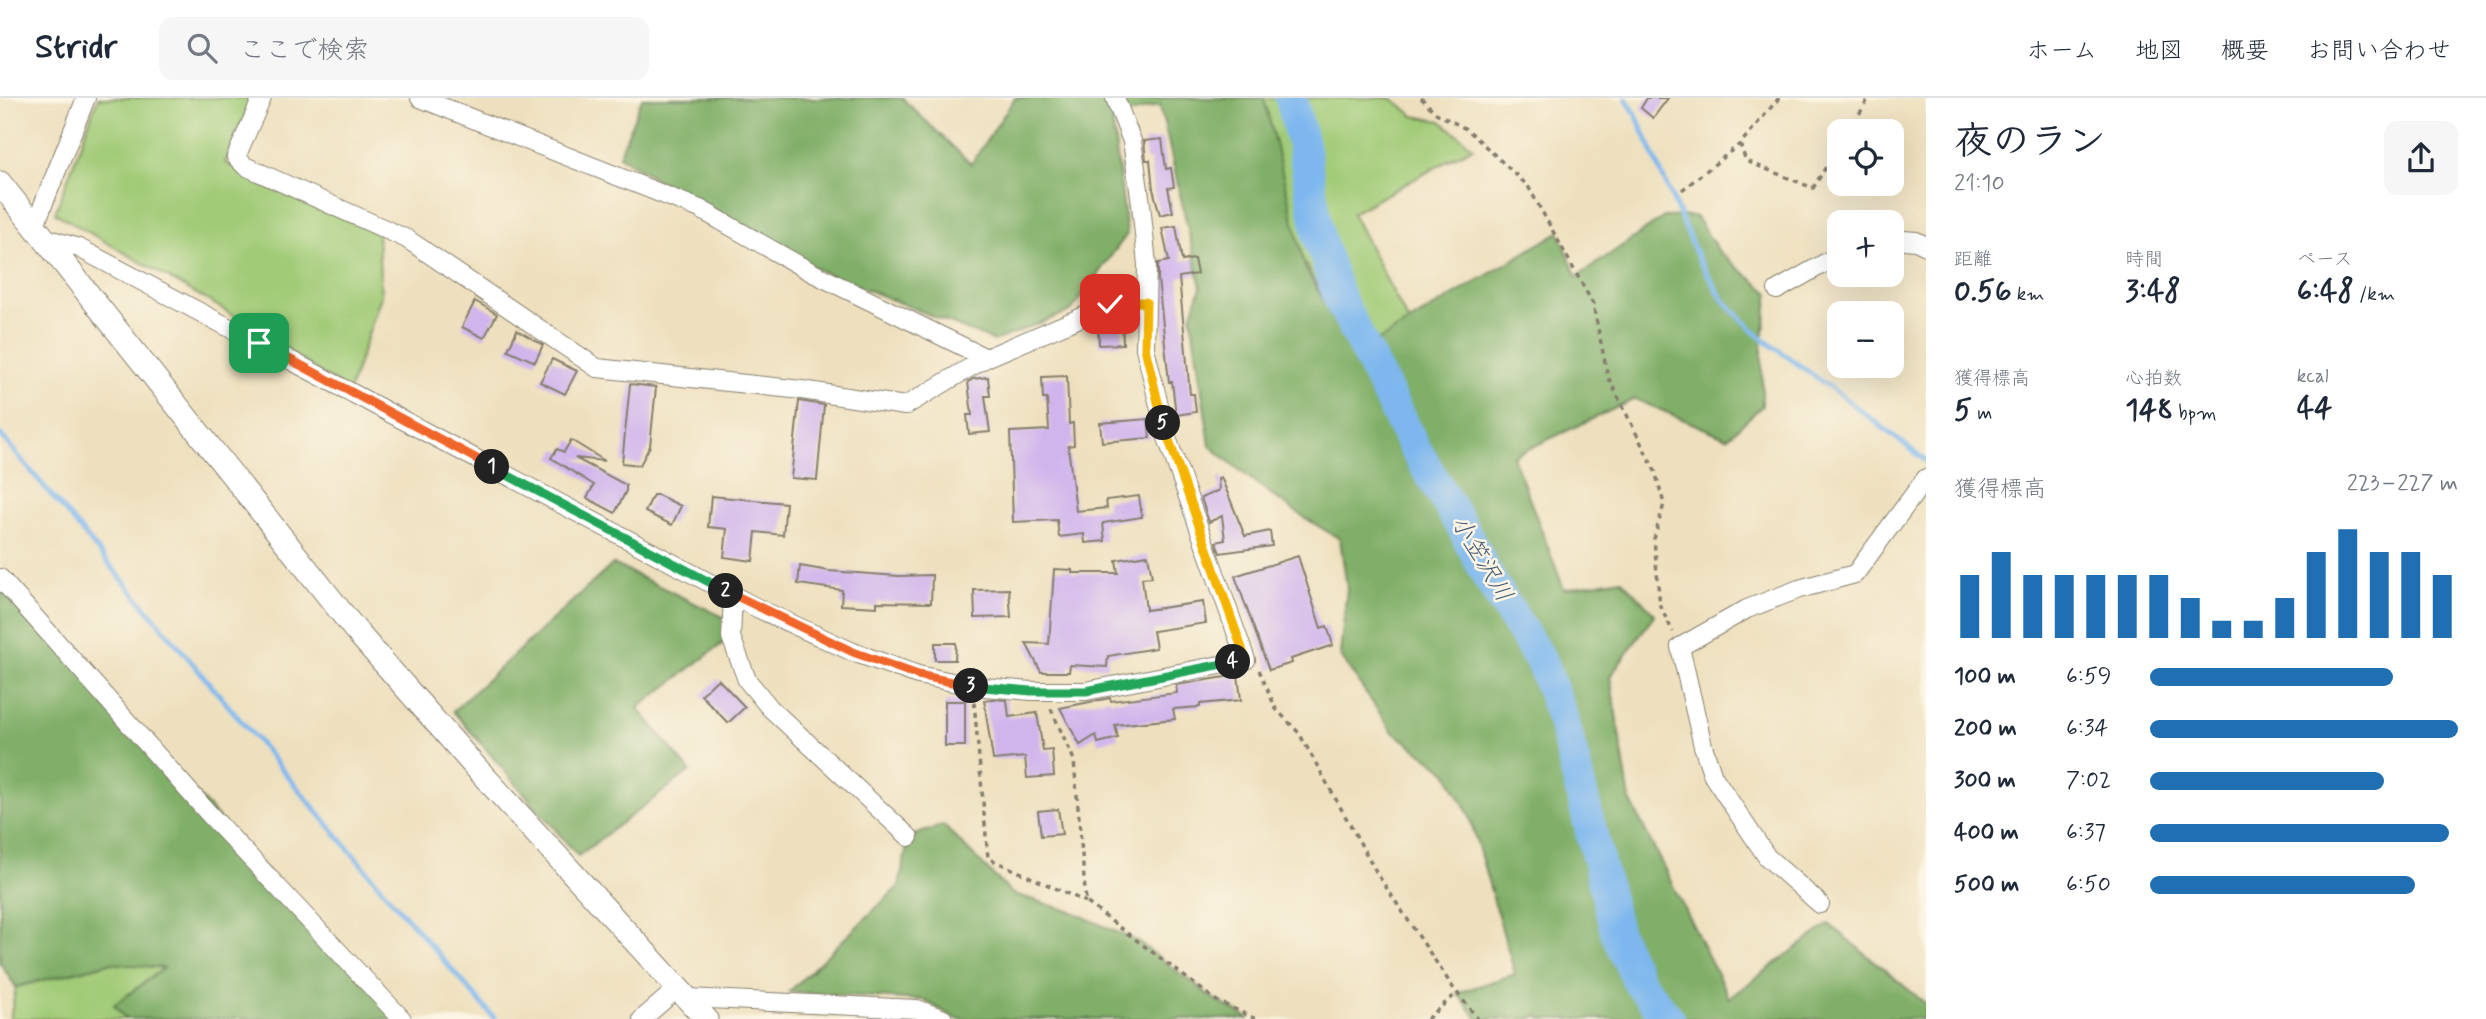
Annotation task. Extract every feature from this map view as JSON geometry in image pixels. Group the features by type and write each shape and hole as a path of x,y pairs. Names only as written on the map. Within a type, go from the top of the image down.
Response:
{"street":[{"path":"41,232 86,98"},
{"path":"261,98 236,157 245,166 407,239 597,368 802,390 905,406 986,358 1110,304 1146,302"},
{"path":"420,98 701,209 811,272 986,358"},
{"path":"41,232 79,248 733,596 853,652 918,675 972,686 1086,691 1246,660 1167,438 1145,348 1147,265 1134,154 1132,141 1115,98"},
{"path":"0,183 356,632 706,1019"},
{"path":"1904,240 1916,241 1926,246"},
{"path":"1777,290 1827,262"},
{"path":"1820,904 1767,857 1713,776 1703,746 1680,647 1747,609 1799,589 1855,574 1926,478"},
{"path":"0,578 210,815 402,1019"},
{"path":"733,596 731,637 747,680 769,708 909,836"},
{"path":"642,1019 683,993 917,1009 943,1019"}],"path":[{"path":"1421,98 1436,113 1468,130 1528,186 1593,304 1608,377 1655,471 1661,493 1664,505 1654,539 1660,606 1680,647"},
{"path":"1682,190 1740,144 1779,98"},
{"path":"1856,119 1869,98"},
{"path":"1740,144 1746,161 1813,188 1827,165"},
{"path":"1246,660 1261,672 1276,709 1299,733 1378,875 1457,993 1478,1019"},
{"path":"972,686 988,858 1086,902 1217,1001 1256,1019"},
{"path":"1043,691 1074,760 1086,902"},
{"path":"1427,1019 1457,993"}],"green space":[{"path":"98,98 252,98 225,163 378,233 381,296 349,391 221,308 55,213"},
{"path":"642,98 902,98 971,164 1015,98 1264,98 1305,268 1354,355 1559,232 1577,277 1664,217 1695,216 1720,253 1769,293 1762,344 1762,406 1727,438 1635,399 1513,456 1564,589 1621,579 1655,614 1610,677 1630,800 1729,998 1829,924 1926,1004 1926,1019 1541,1019 1538,1015 1530,1019 1478,1019 1457,993 1515,974 1469,815 1446,771 1392,731 1340,655 1347,588 1340,539 1273,496 1210,446 1191,316 1201,287 1160,105 1112,118 1127,234 1071,311 994,341 781,255 619,156"},
{"path":"1264,98 1391,98 1414,116 1441,121 1473,147 1352,213 1476,452 1622,854 1302,258"},
{"path":"613,564 732,621 731,637 638,708 690,771 578,856 453,711"},
{"path":"0,578 402,1019 126,1019 114,1005 164,968 110,963 16,987 0,963"},
{"path":"943,825 1011,893 1073,912 1137,941 1217,1001 1250,1019 957,1019 923,1000 789,992 899,886 909,837"},
{"path":"110,963 165,967 115,1005 126,1019 10,1019 16,987"}],"building":[{"path":"1647,98 1668,98 1653,118 1641,108"},
{"path":"1162,139 1166,169 1171,168 1174,187 1168,188 1173,212 1160,215 1144,141"},
{"path":"1176,226 1182,261 1194,259 1197,274 1179,277 1190,394 1194,394 1196,412 1176,415 1172,382 1169,382 1158,263 1169,261 1162,228"},
{"path":"475,301 497,314 484,338 462,327"},
{"path":"1122,322 1123,344 1099,345 1098,323"},
{"path":"517,330 543,345 535,362 508,350"},
{"path":"552,359 577,371 565,394 540,382"},
{"path":"1067,376 1069,424 1073,423 1074,445 1068,446 1076,511 1107,508 1106,500 1139,496 1142,517 1103,523 1105,541 1085,543 1084,534 1059,537 1057,520 1013,522 1010,432 1049,430 1042,377"},
{"path":"988,377 990,396 985,396 990,432 969,434 967,415 972,415 968,382"},
{"path":"630,384 656,387 650,446 640,465 622,463"},
{"path":"799,401 824,405 817,480 791,478"},
{"path":"1148,419 1150,438 1102,442 1100,423"},
{"path":"571,440 605,461 575,458 626,485 626,491 615,513 587,498 594,485 551,458 557,449 564,452"},
{"path":"1221,477 1245,536 1270,531 1272,546 1220,553 1216,542 1225,540 1222,516 1209,522 1201,498 1219,490 1218,478"},
{"path":"653,495 681,506 672,525 645,512"},
{"path":"711,496 786,503 783,535 756,532 753,561 724,557 727,529 708,527"},
{"path":"1148,555 1152,577 1142,578 1146,610 1203,602 1206,623 1153,631 1156,648 1108,656 1107,667 1070,665 1069,672 1041,672 1026,643 1049,644 1054,569 1072,570 1072,573 1118,573 1116,560"},
{"path":"1298,556 1321,628 1327,626 1333,645 1291,659 1292,663 1269,670 1235,576"},
{"path":"800,566 899,576 932,575 931,603 877,602 877,607 841,605 842,590 798,584"},
{"path":"1009,589 1011,617 975,618 974,590"},
{"path":"935,643 956,643 955,660 935,660"},
{"path":"1238,675 1241,700 1173,709 1175,719 1115,725 1118,738 1098,743 1096,735 1080,745 1060,708 1110,698 1111,701 1177,693 1176,685"},
{"path":"718,679 745,707 728,723 701,695"},
{"path":"984,700 1007,700 1009,717 1037,713 1043,751 1052,750 1054,776 1027,778 1025,757 993,760"},
{"path":"945,701 965,701 965,746 945,746"},
{"path":"1058,809 1062,834 1041,836 1038,811"}],"waterway":[{"name":"小笠沢川","path":"1291,98 1303,145 1319,238 1339,298 1414,447 1465,532 1488,577 1542,663 1564,723 1617,935 1639,983 1669,1019"},
{"path":"1626,98 1637,117 1699,260 1724,301 1760,337 1926,461"},
{"path":"0,434 394,903 495,1019"}],"route":[{"path":"259,343 757,608 853,652 918,675 972,686 1031,691 1086,691 1246,660 1167,438 1145,348 1146,302 1110,304"}]}
